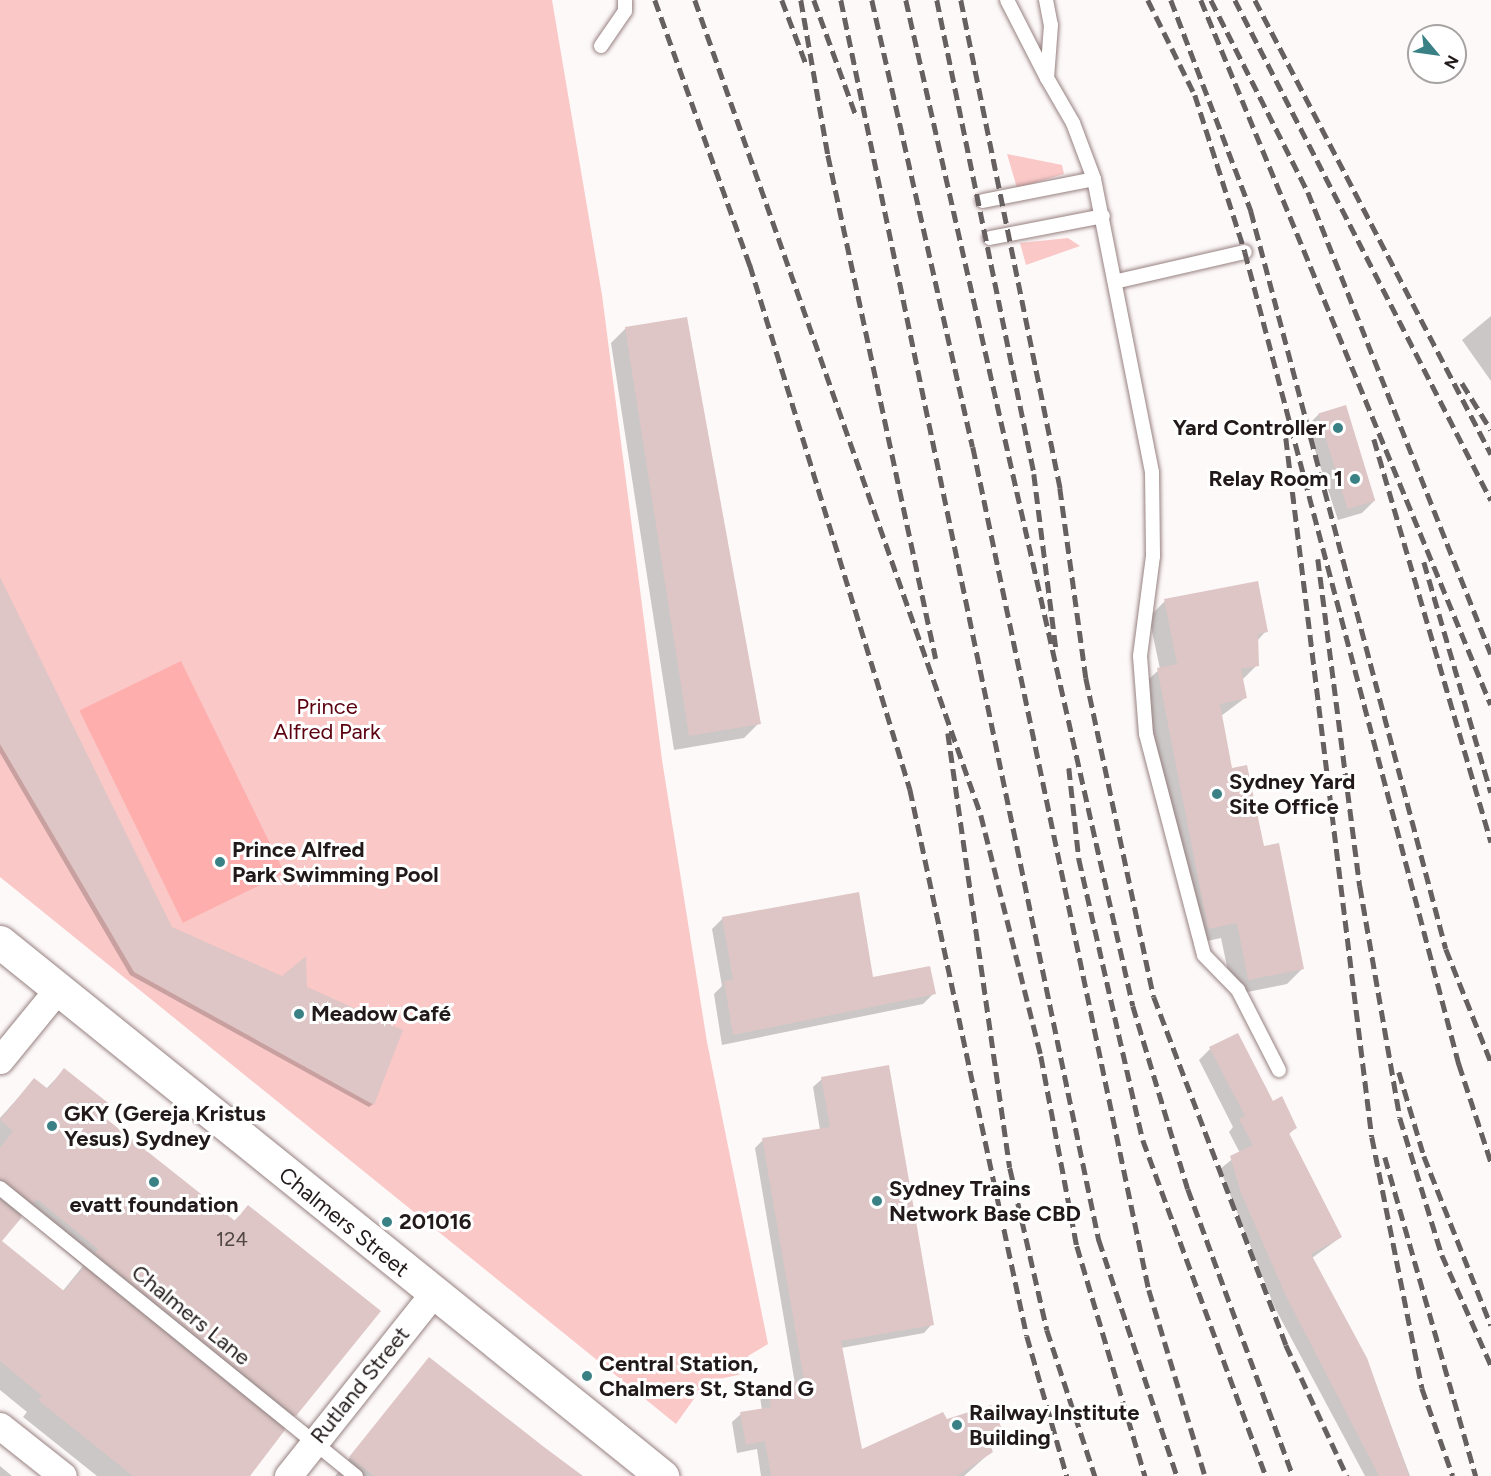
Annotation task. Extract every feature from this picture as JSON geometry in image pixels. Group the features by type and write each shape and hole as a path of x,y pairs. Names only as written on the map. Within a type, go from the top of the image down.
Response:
{"main road":[{"name":"Chalmers Street","path":"0,942 433,1294 662,1476"}],"street":[{"path":"0,1060 57,989"},
{"name":"Rutland Street","path":"288,1476 433,1294"},
{"path":"0,1426 63,1476"}],"lane":[{"path":"601,46 625,11 625,0"},
{"path":"1007,0 1073,123 1094,179 1118,281 1152,472 1153,556 1140,656 1146,734 1204,955 1238,990 1280,1070"},
{"path":"1046,0 1051,25 1047,78"},
{"path":"983,201 1094,179"},
{"path":"990,238 1103,216"},
{"path":"1118,281 1245,252"},
{"name":"Chalmers Lane","path":"0,1188 356,1476"}],"green space":[{"name":"Prince Alfred Park","path":"0,0 552,0 602,295 662,760 707,1042 768,1344 748,1356 751,1372 706,1382 676,1424 0,877"},
{"path":"1007,154 1062,165 1064,174 1017,188"},
{"path":"1068,238 1080,246 1026,265 1020,243"}],"shaded area":[{"path":"181,661 284,873 183,923 79,711"}],"building":[{"path":"687,317 761,724 689,736 625,327"},
{"path":"1346,405 1375,501 1348,509 1318,413"},
{"path":"0,577 172,927 282,976 306,956 307,987 403,1030 374,1105 134,972 0,744"},
{"name":"Sydney Yard Site Office","path":"1258,581 1268,632 1258,634 1259,666 1241,669 1247,698 1220,704 1232,768 1247,765 1264,846 1279,843 1304,969 1248,980 1237,923 1208,929 1157,668 1177,664 1164,599"},
{"path":"859,892 873,977 930,966 936,994 733,1035 724,981 733,980 722,917"},
{"path":"1238,1033 1273,1101 1282,1096 1297,1128 1289,1133 1342,1237 1311,1254 1367,1358 1409,1476 1379,1476 1286,1296 1241,1193 1230,1156 1253,1145 1239,1119 1245,1116 1209,1047"},
{"path":"889,1065 934,1325 841,1341 862,1449 943,1412 947,1419 991,1405 1003,1431 987,1438 993,1452 957,1476 771,1476 765,1441 746,1445 740,1412 771,1407 768,1387 804,1380 762,1138 830,1127 821,1077"},
{"path":"64,1068 112,1106 104,1117 235,1221 248,1205 381,1311 296,1416 95,1253 98,1249 37,1199 33,1203 0,1179 0,1148 13,1131 0,1120 34,1078 48,1089"},
{"path":"0,1200 22,1217 2,1241 64,1291 84,1267 285,1430 250,1476 133,1476 38,1400 42,1396 0,1361"},
{"path":"429,1357 583,1476 374,1476 349,1457"}],"railway":[{"path":"655,0 750,265 910,789 1027,1336 1067,1476"},
{"path":"695,0 981,815 1041,1056 1077,1246 1145,1476"},
{"path":"782,0 806,64"},
{"path":"801,0 828,155 936,659"},
{"path":"814,0 857,118"},
{"path":"841,0 1099,1240 1177,1476"},
{"path":"872,0 973,447 1149,1290 1205,1476"},
{"path":"906,0 1133,1006 1188,1189 1293,1476"},
{"path":"937,0 1034,474 1056,649"},
{"path":"961,0 1060,488 1086,678 1154,997 1286,1345 1347,1476"},
{"path":"1148,0 1195,95 1245,252 1459,1064 1491,1162"},
{"path":"1171,0 1251,211 1446,949 1491,1062"},
{"path":"1201,0 1491,705"},
{"path":"1211,0 1308,192 1491,654"},
{"path":"1235,0 1491,500"},
{"path":"1255,0 1491,454"},
{"path":"1462,383 1491,430"},
{"path":"1286,438 1372,1137 1422,1388 1453,1476"},
{"path":"1374,439 1491,842"},
{"path":"1318,559 1360,886 1400,1118 1442,1255 1491,1365"},
{"path":"1424,562 1491,792"},
{"path":"948,733 1010,1168 1047,1330 1095,1476"},
{"path":"1069,768 1079,859 1143,1140 1266,1476"},
{"path":"1399,1072 1424,1156 1491,1325"},
{"path":"1385,1157 1476,1476"}],"place":[{"name":"Yard Controller","path":"1338,428"},
{"name":"Relay Room 1","path":"1355,479"},
{"name":"Sydney Yard Site Office","path":"1217,794"},
{"name":"Prince Alfred Park Swimming Pool","path":"220,862"},
{"name":"Meadow Café","path":"299,1014"},
{"name":"GKY (Gereja Kristus Yesus) Sydney","path":"52,1126"},
{"name":"evatt foundation","path":"154,1182"},
{"name":"Sydney Trains Network Base CBD","path":"877,1201"},
{"name":"201016","path":"387,1222"},
{"name":"Central Station, Chalmers St, Stand G","path":"587,1376"},
{"name":"Railway Institute Building","path":"957,1425"}]}
